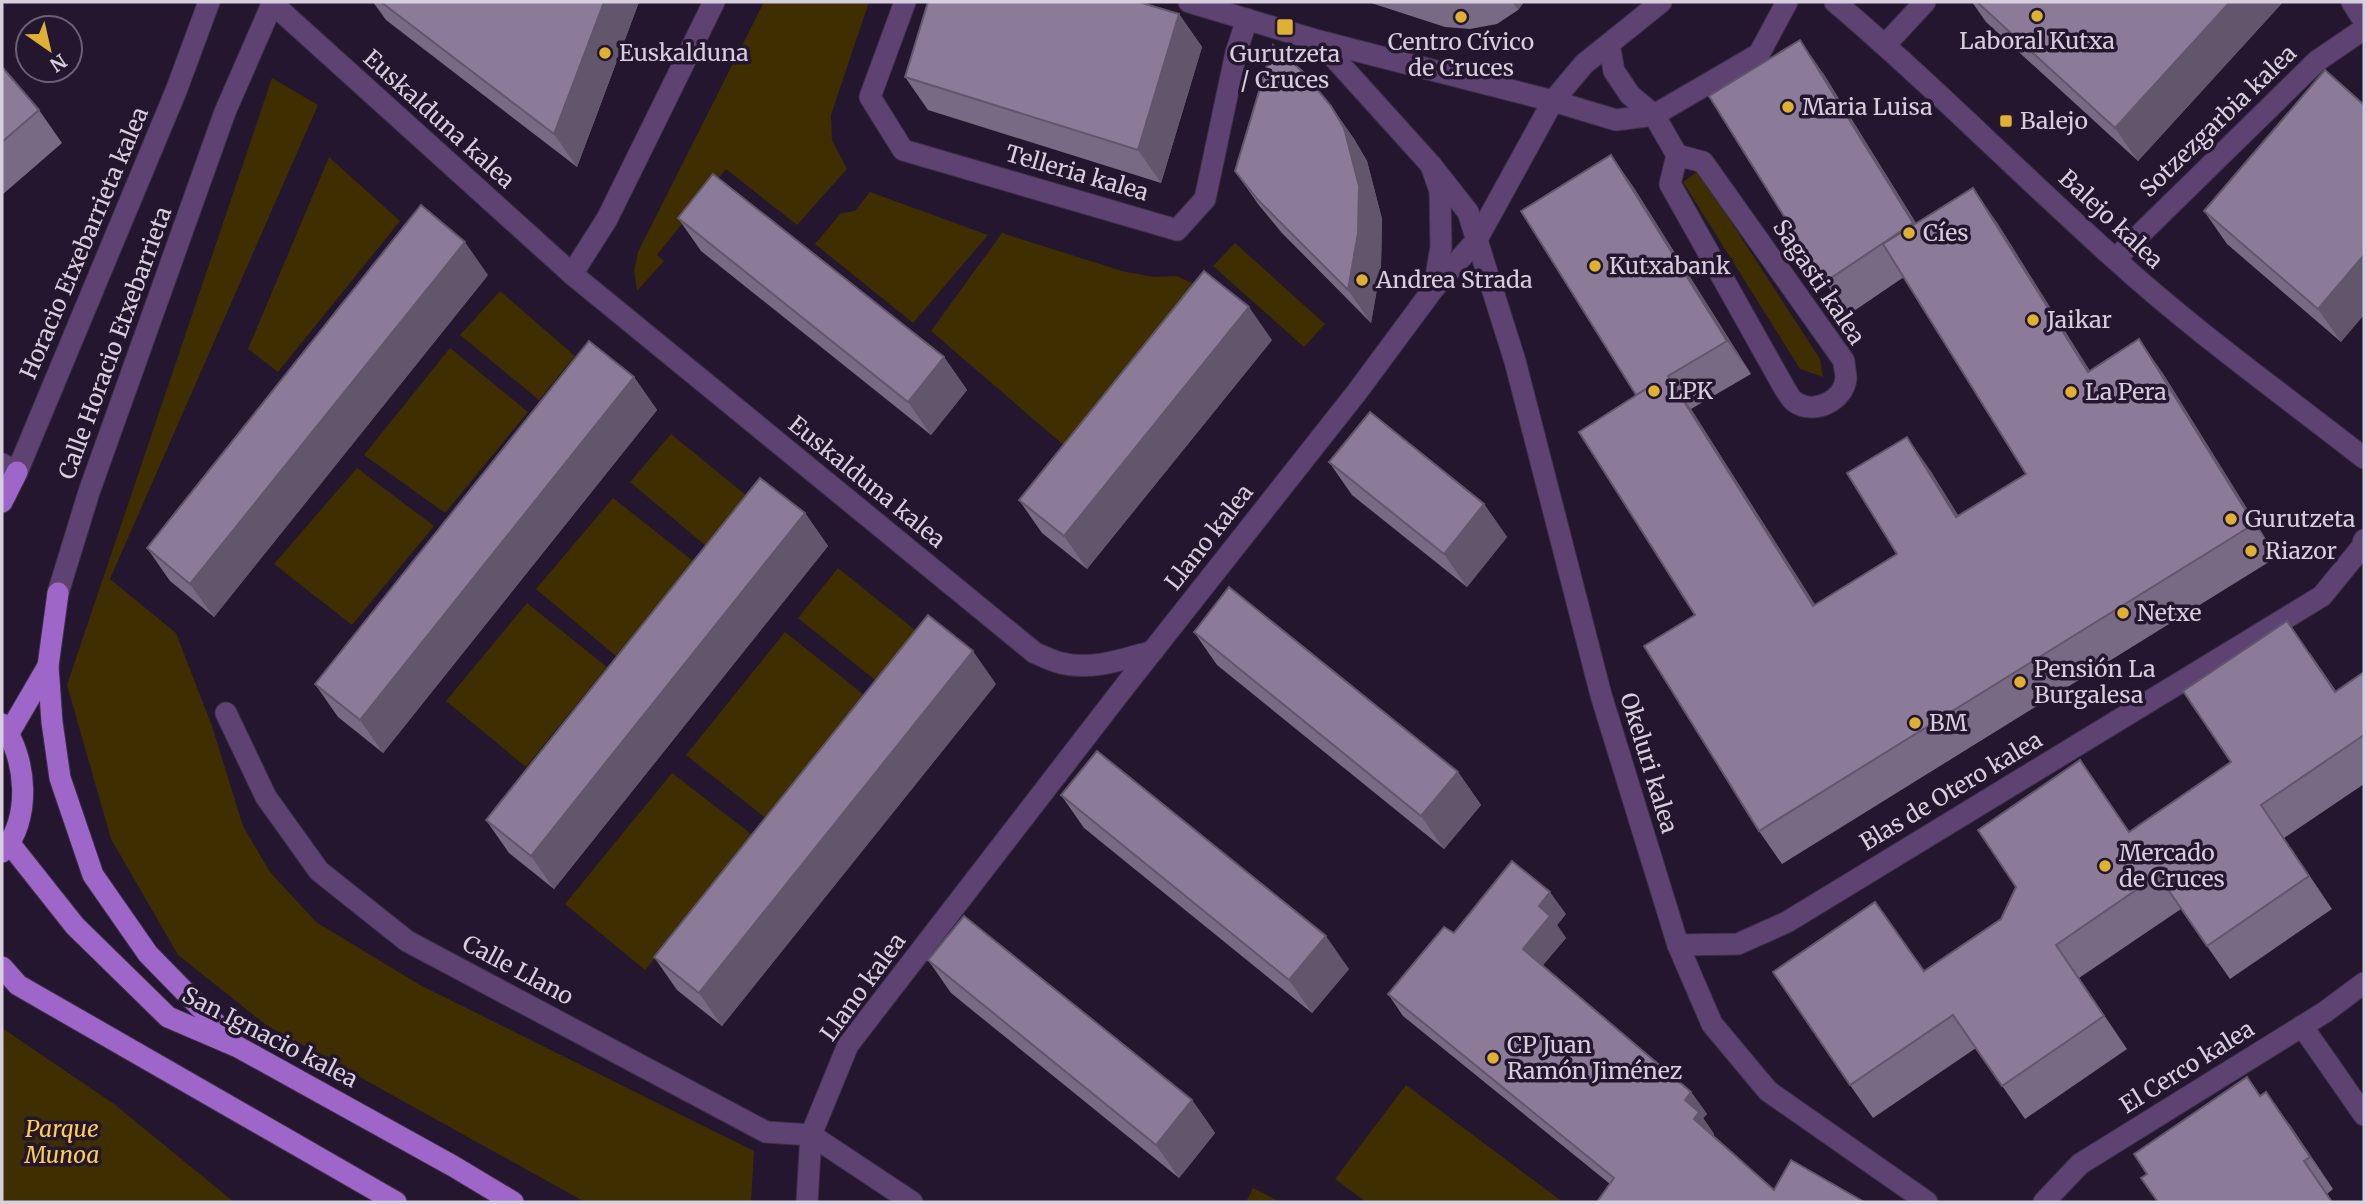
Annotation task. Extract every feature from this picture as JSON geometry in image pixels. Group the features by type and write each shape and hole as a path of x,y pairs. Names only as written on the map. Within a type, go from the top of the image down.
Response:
{"main road":[{"path":"2,489 9,468"},
{"name":"Horacio Etxebarrieta kalea","path":"2,502 9,468"},
{"path":"58,593 47,666 52,722 60,778 93,875 148,954 239,1047"},
{"path":"6,848 22,807 22,769 5,729 47,666"},
{"name":"San Ignacio kalea","path":"6,848 75,926 168,1017 239,1047 513,1202"},
{"path":"2,967 19,985 397,1202"}],"street":[{"name":"Horacio Etxebarrieta kalea","path":"9,468 176,91 209,2"},
{"name":"Euskalduna kalea","path":"273,2 572,274 1035,653 1060,663 1079,665 1111,663 1153,651"},
{"name":"Calle Horacio Etxebarrieta","path":"58,593 89,492 225,112 273,2"},
{"path":"572,274 607,219 714,2"},
{"name":"Telleria kalea","path":"905,2 870,97 903,150 1177,230 1205,199 1236,52 1247,19"},
{"path":"1189,2 1319,41 1553,101 1616,120 1654,115 1759,54 1787,2"},
{"name":"Llano kalea","path":"811,1135 848,1045 1357,393 1434,288 1476,240 1553,101 1584,64 1661,2"},
{"name":"Balejo kalea","path":"1835,2 2167,306 2364,458"},
{"path":"1885,45 1925,2"},
{"path":"2352,2 2364,20"},
{"name":"Sotzezgarbia kalea","path":"2115,259 2317,61 2364,29"},
{"path":"1319,41 1430,165 1440,191 1441,247 1434,288"},
{"path":"1609,44 1614,71 1630,95 1654,115 1677,155"},
{"name":"Sagasti kalea","path":"1677,155 1703,162 1844,362 1846,380 1839,395 1826,405 1810,407 1795,402 1785,389 1670,184 1677,155"},
{"name":"Okeluri kalea","path":"1430,165 1468,212 1515,361 1601,695 1678,945 1712,1024 1768,1091 1927,1202"},
{"name":"Blas de Otero kalea","path":"1678,945 1738,944 1787,922 2322,597 2362,547 2364,540"},
{"name":"Calle Llano","path":"226,713 267,797 319,871 407,941 766,1132 811,1135"},
{"name":"El Cerco kalea","path":"2043,1202 2080,1164 2302,1026 2364,983"},
{"path":"2302,1026 2364,1115"},
{"path":"807,1202 811,1135"},
{"path":"811,1135 912,1202"}],"green space":[{"path":"764,2 869,2 831,115 832,140 847,169 797,225 726,169 657,255 664,261 637,291 634,270 638,252"},
{"path":"272,78 318,105 110,579 176,633 212,726 243,826 270,872 316,922 420,985 754,1151 751,1202 585,1202 266,1025 178,955 111,839 67,685"},
{"path":"329,157 400,221 278,372 248,349"},
{"path":"1698,171 1820,359 1823,377 1800,369 1683,182"},
{"path":"870,192 988,235 913,323 815,244 841,213 855,211"},
{"path":"1002,233 1122,271 1154,277 1177,276 1198,286 1067,448 931,331"},
{"path":"1235,243 1325,324 1304,347 1213,266"},
{"path":"500,291 575,356 539,400 460,335"},
{"path":"450,348 528,412 445,513 364,455"},
{"path":"671,434 747,496 706,546 630,482"},
{"path":"357,468 434,526 352,625 274,564"},
{"path":"613,498 693,561 616,656 536,589"},
{"path":"838,568 920,634 880,684 798,618"},
{"path":"527,603 607,667 526,767 446,701"},
{"path":"785,632 868,698 768,820 686,755"},
{"path":"672,773 755,837 645,970 565,904"},
{"name":"Parque Munoa","path":"2,1028 114,1104 234,1202 2,1202"},
{"path":"1406,1085 1563,1202 1366,1202 1335,1179"},
{"path":"1253,1188 1280,1202 1246,1202"}],"building":[{"path":"381,2 604,2 554,134"},
{"path":"928,2 1139,2 1179,14 1138,150 905,77"},
{"path":"1977,2 2230,2 2115,128"},
{"path":"1800,40 1913,223 1825,282 1709,96"},
{"path":"1273,45 1302,71 1331,106 1344,128 1359,186 1358,233 1348,290 1258,200 1235,171"},
{"path":"2,67 39,110 2,142"},
{"path":"2325,70 2364,105 2364,255 2318,309 2204,211"},
{"path":"1611,155 1727,341 1668,376 1813,606 1897,554 1847,473 1907,437 1956,517 2026,474 1883,244 1973,188 2088,372 2139,339 2254,524 1759,831 1644,646 1695,615 1579,432 1649,387 1636,395 1521,211"},
{"path":"713,174 944,357 908,402 678,218"},
{"path":"421,205 465,242 190,584 147,548"},
{"path":"1204,271 1249,307 1064,536 1019,500"},
{"path":"589,341 634,377 360,720 315,684"},
{"path":"1370,412 1484,504 1444,554 1329,462"},
{"path":"760,478 805,513 531,856 486,820"},
{"path":"1229,587 1458,772 1421,816 1194,632"},
{"path":"928,615 973,651 699,993 654,957"},
{"path":"2287,621 2335,692 2364,672 2364,735 2261,805 2309,876 2207,946 2158,875 2056,945 2104,1016 2002,1086 1953,1015 1850,1085 1773,972 1875,902 1924,971 2001,919 2016,887 1978,830 2080,760 2129,832 2231,762 2183,691"},
{"path":"1097,751 1326,936 1289,980 1061,795"},
{"path":"1512,861 1550,892 1539,906 1550,916 1523,949 1691,1092 1685,1100 1699,1112 1694,1119 1774,1190 1791,1160 1864,1202 1597,1202 1614,1178 1388,994 1444,927 1454,933"},
{"path":"964,916 1192,1100 1156,1145 928,960"},
{"path":"2247,1077 2260,1096 2266,1092 2310,1157 2304,1161 2332,1202 2158,1202 2141,1178 2147,1174 2134,1154"}],"place":[{"name":"Laboral Kutxa","path":"2037,16"},
{"name":"Centro Cívico de Cruces","path":"1461,17"},
{"name":"Gurutzeta / Cruces","path":"1285,27"},
{"name":"Euskalduna","path":"605,53"},
{"name":"Maria Luisa","path":"1788,107"},
{"name":"Balejo","path":"2006,121"},
{"name":"Cíes","path":"1909,233"},
{"name":"Kutxabank","path":"1595,266"},
{"name":"Andrea Strada","path":"1362,280"},
{"name":"Jaikar","path":"2033,320"},
{"name":"LPK","path":"1654,391"},
{"name":"La Pera","path":"2071,392"},
{"name":"Gurutzeta","path":"2231,519"},
{"name":"Riazor","path":"2251,551"},
{"name":"Netxe","path":"2123,613"},
{"name":"Pensión La Burgalesa","path":"2020,682"},
{"name":"BM","path":"1915,723"},
{"name":"Mercado de Cruces","path":"2105,866"},
{"name":"CP Juan Ramón Jiménez","path":"1493,1058"}]}
